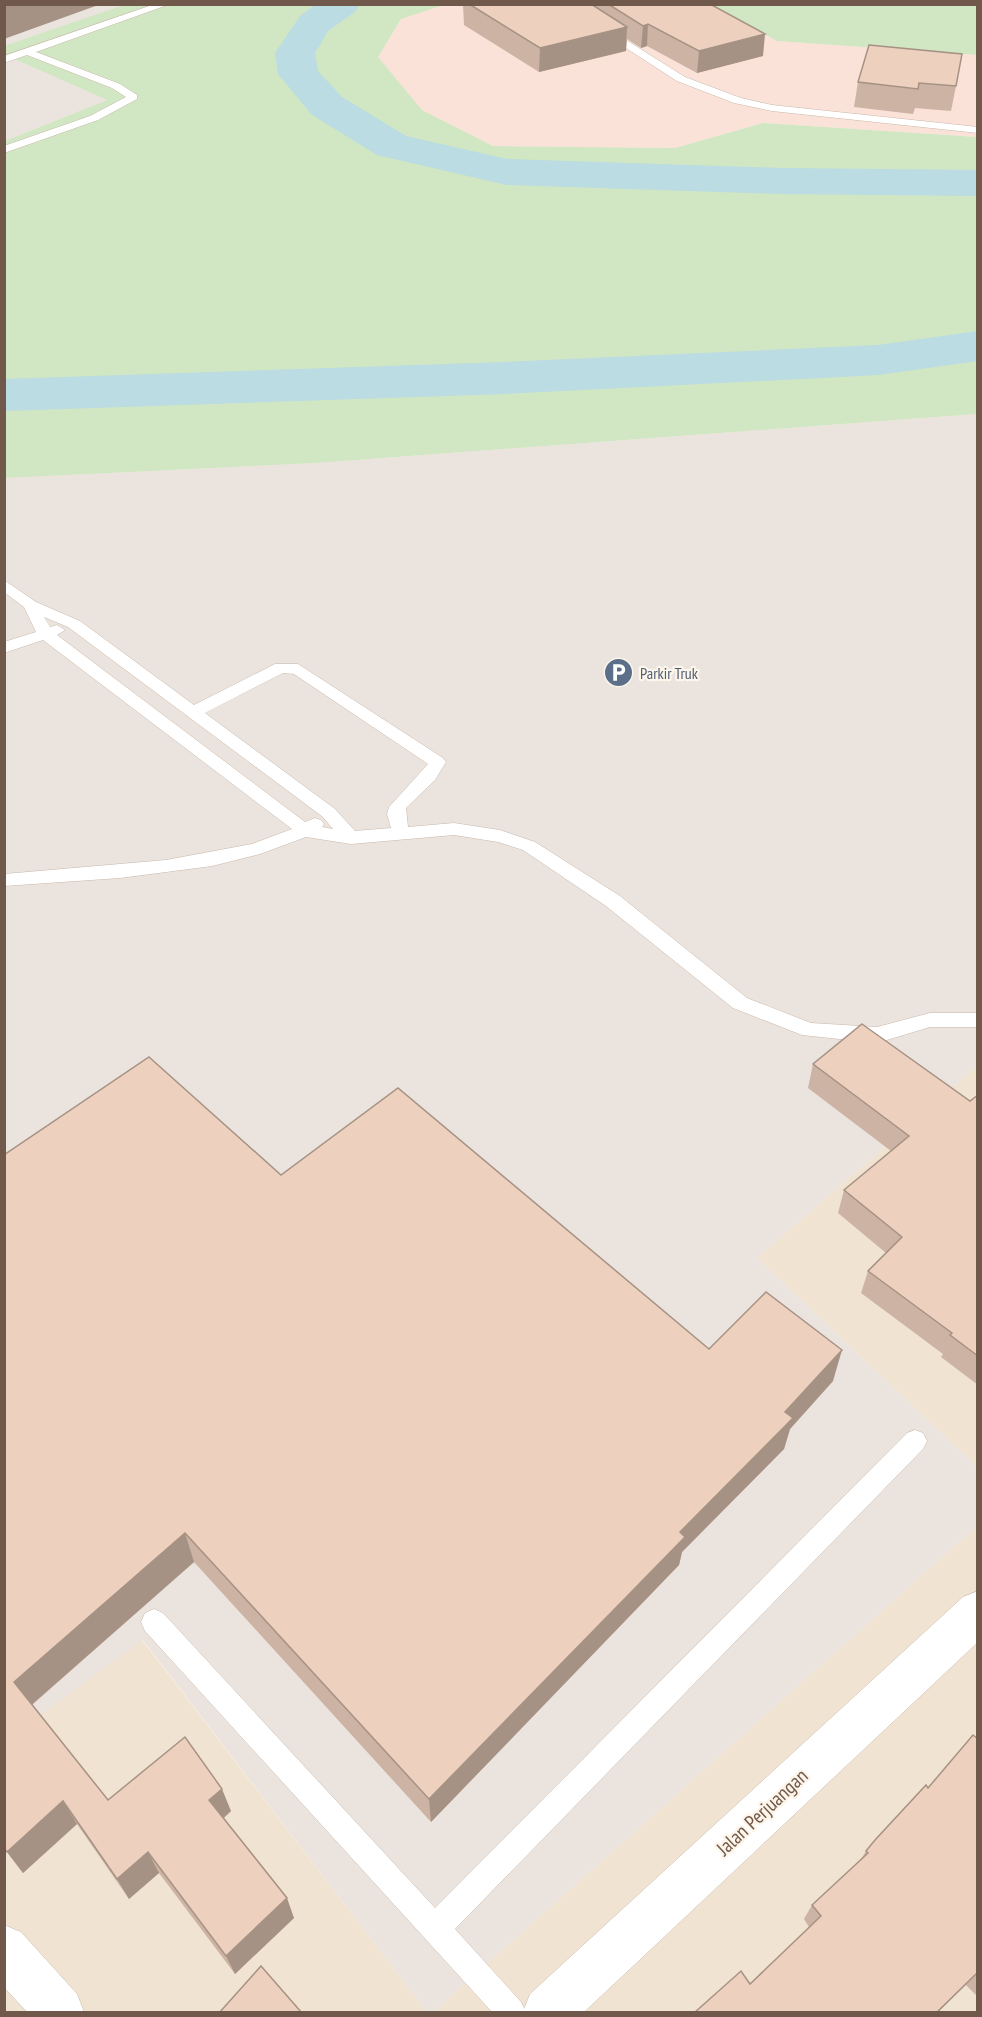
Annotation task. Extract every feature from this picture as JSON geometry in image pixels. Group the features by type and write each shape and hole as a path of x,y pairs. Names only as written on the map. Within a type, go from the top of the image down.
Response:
{"street":[{"name":"Jalan Perjuangan","path":"548,2013 978,1612"},
{"path":"4,1949 59,2013"}],"lane":[{"path":"4,60 166,4"},
{"path":"595,25 681,79 738,101 772,108 978,130"},
{"path":"4,150 111,111 129,103 133,97 116,86 27,52"},
{"path":"4,584 31,605 74,624 328,813 351,838"},
{"path":"31,605 45,634 306,831 351,838 454,830 500,836 529,846 613,901 740,1003 809,1030 878,1035 930,1020 978,1020"},
{"path":"4,648 74,624"},
{"path":"193,712 281,668 298,669 437,762 435,773 400,803 396,812 401,833"},
{"path":"4,880 76,877 259,849 306,831 328,813"},
{"path":"436,1928 915,1441"},
{"path":"154,1622 436,1928 511,2013"}],"shaded area":[{"path":"5,4 123,5 5,46"},
{"path":"444,5 713,5 778,41 977,55 977,137 763,123 675,148 493,146 422,110 377,57 401,19"},
{"path":"5,55 107,100 5,141"},
{"path":"977,414 977,1066 757,1258 977,1467 977,1526 433,2012 427,2012 143,1640 5,1741 4,478 316,463"},
{"path":"977,1066 977,1467 757,1258"},
{"path":"977,1526 977,2012 433,2012"},
{"path":"142,1640 427,2012 5,2012 4,1741"}],"green space":[{"path":"123,5 444,5 401,19 378,57 422,110 493,146 675,148 763,123 977,137 977,414 316,463 5,478 5,141 107,100 5,55 4,46","holes":["417,380 372,383 18,394"]},
{"path":"713,5 977,5 977,55 777,41"}],"building":[{"path":"469,4 591,4 627,27 540,48"},
{"path":"608,4 710,4 765,34 699,51 648,24 643,26"},
{"path":"869,45 962,54 956,86 919,83 918,89 858,82"},
{"path":"862,1024 970,1101 978,1095 978,1356 950,1335 952,1333 868,1271 902,1237 844,1190 909,1136 813,1064"},
{"path":"149,1057 281,1175 398,1088 709,1349 766,1292 842,1350 785,1412 793,1418 680,1532 685,1537 429,1799 185,1533 14,1682 108,1800 185,1737 222,1789 209,1800 287,1898 226,1956 148,1852 117,1879 63,1801 7,1852 4,1848 4,1155"},
{"path":"973,1735 978,1739 978,1972 936,2013 694,2013 741,1971 750,1984 821,1916 812,1905 868,1853 866,1851 875,1840 926,1785 928,1788"},
{"path":"261,1966 302,2013 219,2013"}],"waterway":[{"path":"342,4 313,24 295,53 298,74 327,106 392,146 507,172 783,181 978,183"},
{"path":"4,395 505,378 878,360 978,346"}],"place":[{"name":"Parkir Truk","path":"619,673"}]}
